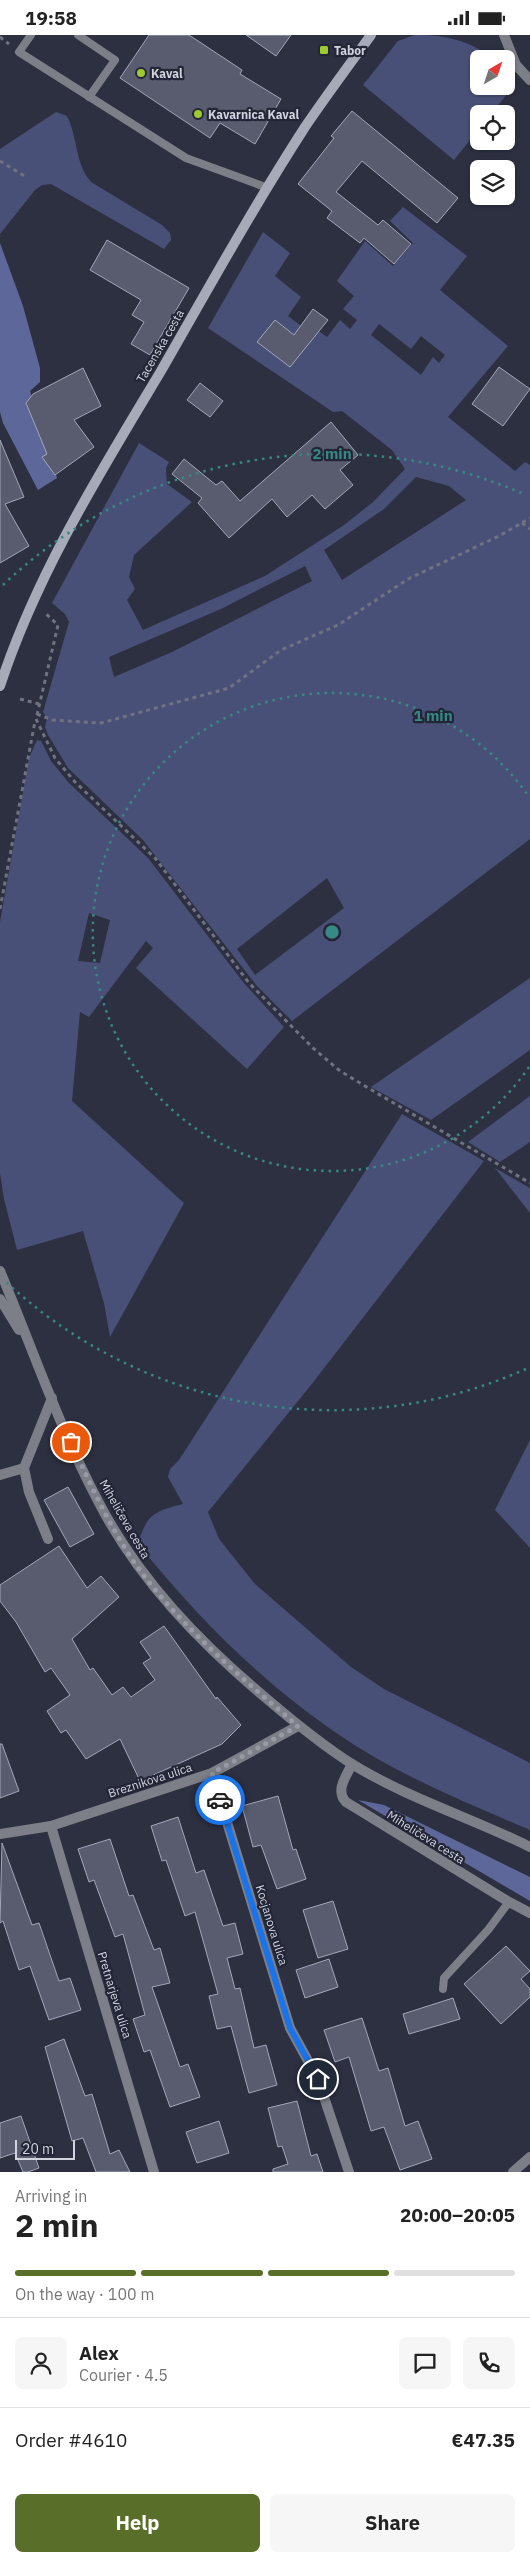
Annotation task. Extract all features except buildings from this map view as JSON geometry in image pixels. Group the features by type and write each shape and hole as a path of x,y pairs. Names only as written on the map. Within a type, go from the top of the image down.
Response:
{"main road":[{"name":"Tacenska cesta","path":"0,686 31,605 72,521 268,188 311,119 371,35"}],"street":[{"path":"504,35 516,65 530,80"},
{"name":"Miheličeva cesta","path":"0,1271 52,1398 98,1501 148,1581 228,1666 298,1726 352,1764 402,1790 530,1847"},
{"path":"0,1299 35,1356"},
{"path":"48,1539 30,1492 24,1469 52,1398"},
{"path":"0,1475 24,1469"},
{"name":"Breznikova ulica","path":"0,1834 51,1826 212,1773 298,1726"},
{"name":"Miheličeva cesta","path":"352,1764 340,1789 341,1796 346,1801 509,1902 530,1913"},
{"name":"Kocjanova ulica","path":"212,1773 290,2028 318,2079 349,2172"},
{"name":"Pretnarjeva ulica","path":"51,1826 154,2172"},
{"path":"513,2172 530,2157"}],"lane":[{"path":"32,35 19,52 186,159 268,188"},
{"path":"78,35 115,60 89,97"},
{"path":"443,1989 444,1978 488,1930 509,1902"}],"path":[{"path":"320,47 327,53"},
{"path":"0,161 26,177"},
{"path":"37,714 52,719 102,723 229,688 281,650 338,625 408,579 530,518"},
{"path":"522,523 530,529"},
{"path":"0,909 37,714 58,625 31,605"},
{"path":"20,699 40,704"},
{"path":"36,719 54,759 75,782 155,859 249,983 313,1048 340,1071 375,1093 530,1183"}],"shaded area":[{"path":"415,35 436,36 456,40 475,47 480,50 470,50 470,95 506,95 498,105 470,105 470,140 454,160 363,85 398,41"},
{"path":"56,112 67,116 71,124 79,159 91,182 162,225 170,233 171,240 164,249 51,184 42,185 35,190 0,234 0,149"},
{"path":"403,207 467,256 440,290 508,346 448,417 515,471 525,462 530,465 530,839 292,1021 257,986 143,840 68,768 48,735 45,727 47,718 43,712 69,622 65,614 52,603 139,443 169,462 166,468 167,484 192,502 134,555 129,577 135,589 127,600 143,630 265,576 344,525 373,502 405,469 392,450 342,411 333,412 208,328 263,232 290,253 275,276 301,297 288,316 304,328 307,323 327,337 340,320 350,329 357,320 343,309 354,296 337,281 365,241 393,266 413,243 390,221","holes":["379,324 411,349 421,336 445,355 439,363 433,357 421,375 371,335","416,477 449,486 466,500 342,580 324,550 384,509","305,566 312,581 172,652 114,677 109,657 221,609","327,878 344,908 255,975 237,949"]},
{"path":"0,243 23,306 40,368 40,382 30,391 57,478 38,490 3,423 0,412"},
{"path":"37,740 41,741 51,761 69,783 148,858 243,982 284,1027 247,1069 136,968 153,948 146,941 89,1017 80,1012 72,1101 184,1203 110,1337 104,1303 83,1231 17,1250 4,1199 0,1173 0,922 29,758","holes":["89,913 110,920 100,963 78,961"]},
{"path":"530,978 530,1050 431,1120 371,1087"},
{"path":"530,1096 530,1142 500,1162 468,1142"},
{"path":"402,1114 484,1161 311,1385 208,1512 219,1539 255,1584 351,1667 384,1689 530,1763 530,1830 398,1770 356,1746 325,1725 266,1679 212,1628 138,1544 148,1520 158,1512 183,1504 168,1477 170,1469 179,1460"},
{"path":"495,1168 530,1188 530,1213"},
{"path":"530,1440 530,1548 495,1510"},
{"path":"358,1800 384,1805 530,1877 530,1901"}],"way so far":[{"path":"71,1442 98,1501 122,1543 148,1581 186,1624 228,1666 298,1726 212,1773 220,1800"}],"place":[{"name":"Tabor","path":"324,50"},
{"name":"Kaval","path":"141,73"},
{"name":"Kavarnica Kaval","path":"198,114"}],"route":[{"path":"220,1800 290,2028 318,2079"}]}
